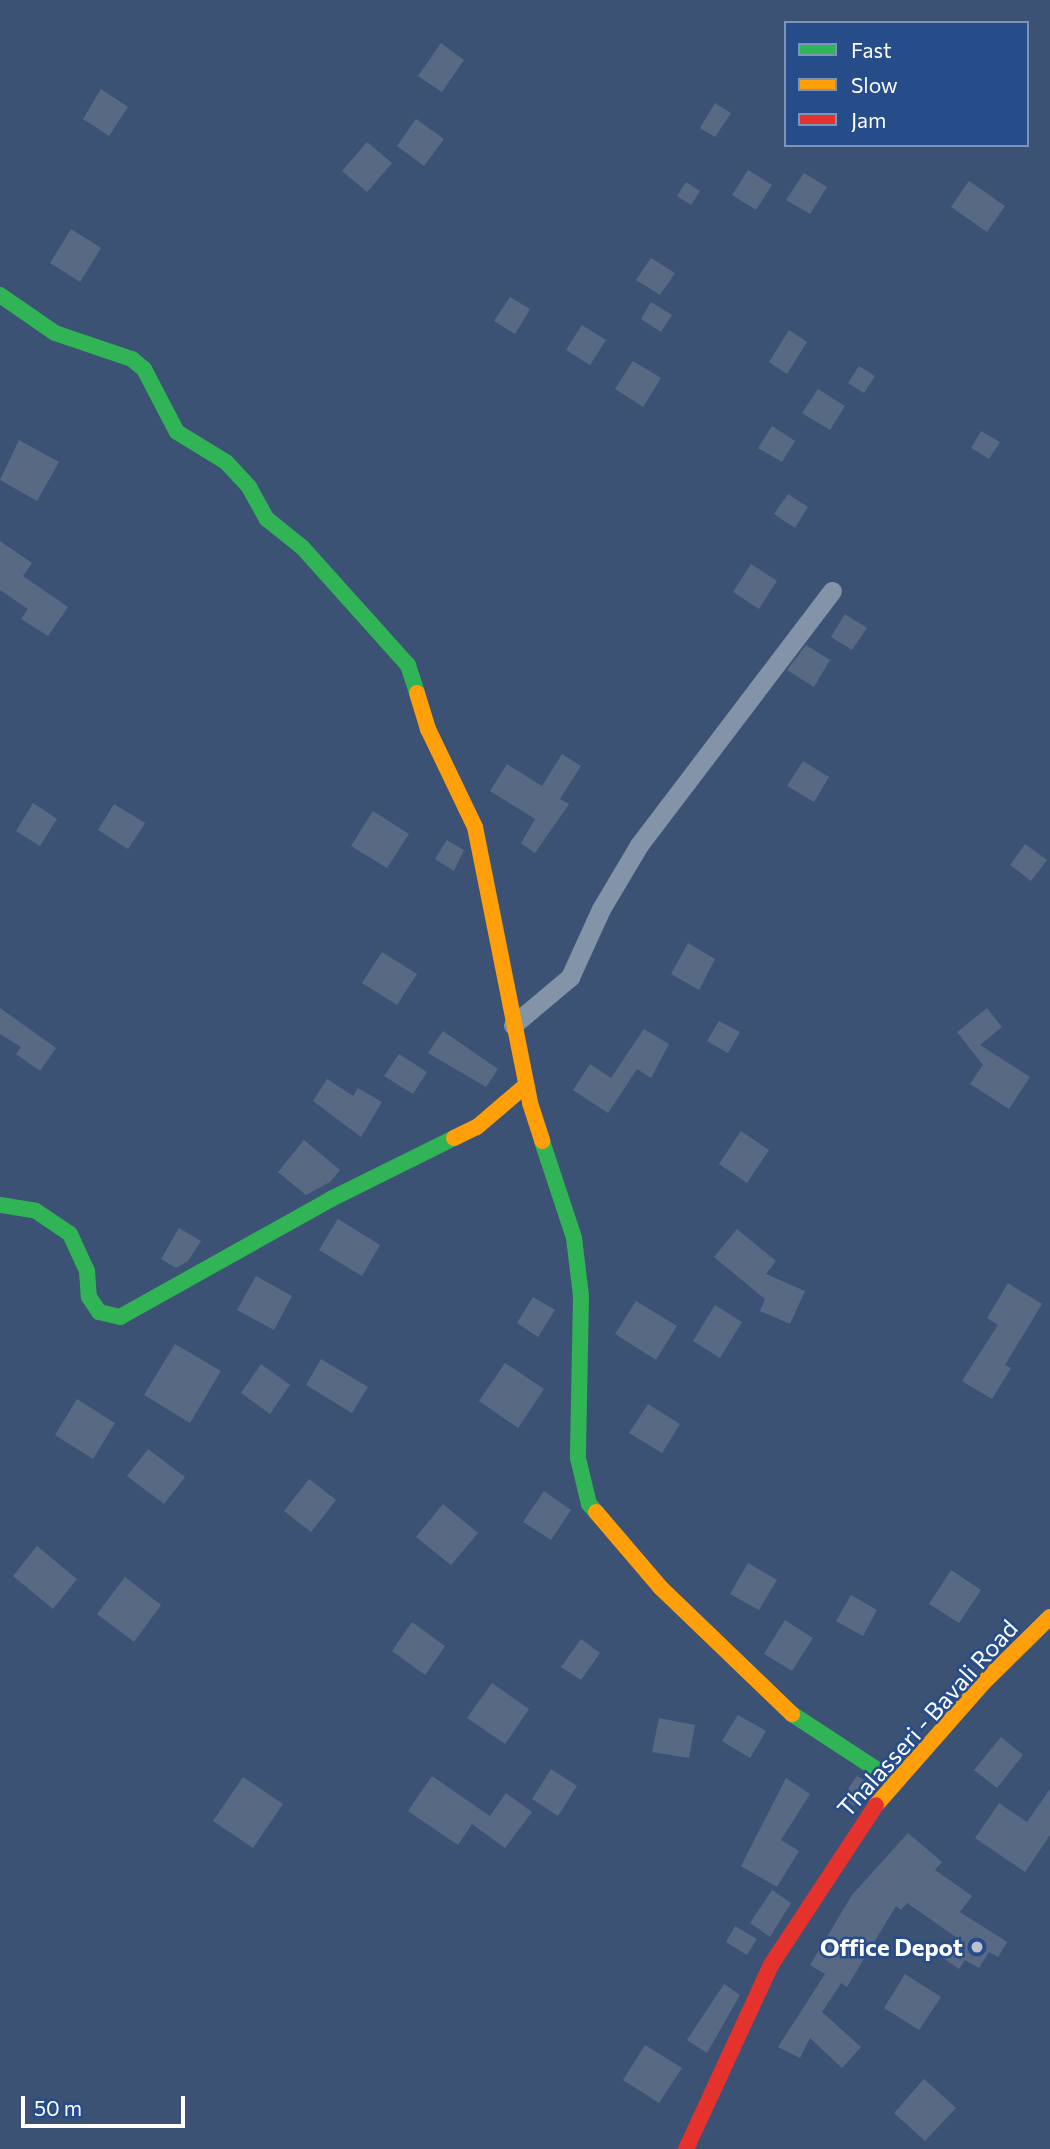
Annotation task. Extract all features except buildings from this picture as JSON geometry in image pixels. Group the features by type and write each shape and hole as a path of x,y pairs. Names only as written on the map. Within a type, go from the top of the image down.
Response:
{"street":[{"path":"0,295 55,333 132,359 144,369 177,432 226,462 249,487 267,519 302,547 408,665 428,729 475,827 526,1085 574,1238 581,1296 578,1458 589,1504 661,1588 785,1709 896,1782"},
{"path":"513,1025 570,977 601,909 639,845 832,592"},
{"path":"0,1205 36,1211 70,1234 87,1272 89,1297 99,1312 120,1317 331,1199 477,1127 526,1085"},
{"name":"Thalasseri - Bavali Road","path":"686,2149 771,1965 860,1823 1050,1617"}],"traffic: fast":[{"path":"0,295 55,333 132,359 144,369 177,432 226,462 249,487 267,519 302,547 408,665 417,693"},
{"path":"0,1205 36,1211 70,1234 87,1271 89,1297 99,1312 120,1317 331,1199 454,1138"},
{"path":"542,1141 574,1238 581,1296 578,1458 589,1504 596,1512"},
{"path":"792,1714 896,1782"}],"traffic: slow":[{"path":"417,693 428,729 475,827 530,1103 542,1141"},
{"path":"454,1138 477,1127 526,1085"},
{"path":"596,1512 661,1588 792,1714"},
{"path":"876,1805 983,1683 1050,1617"}],"traffic: jam":[{"path":"686,2149 771,1965 876,1805"}],"place":[{"name":"Office Depot","path":"977,1947"}]}
